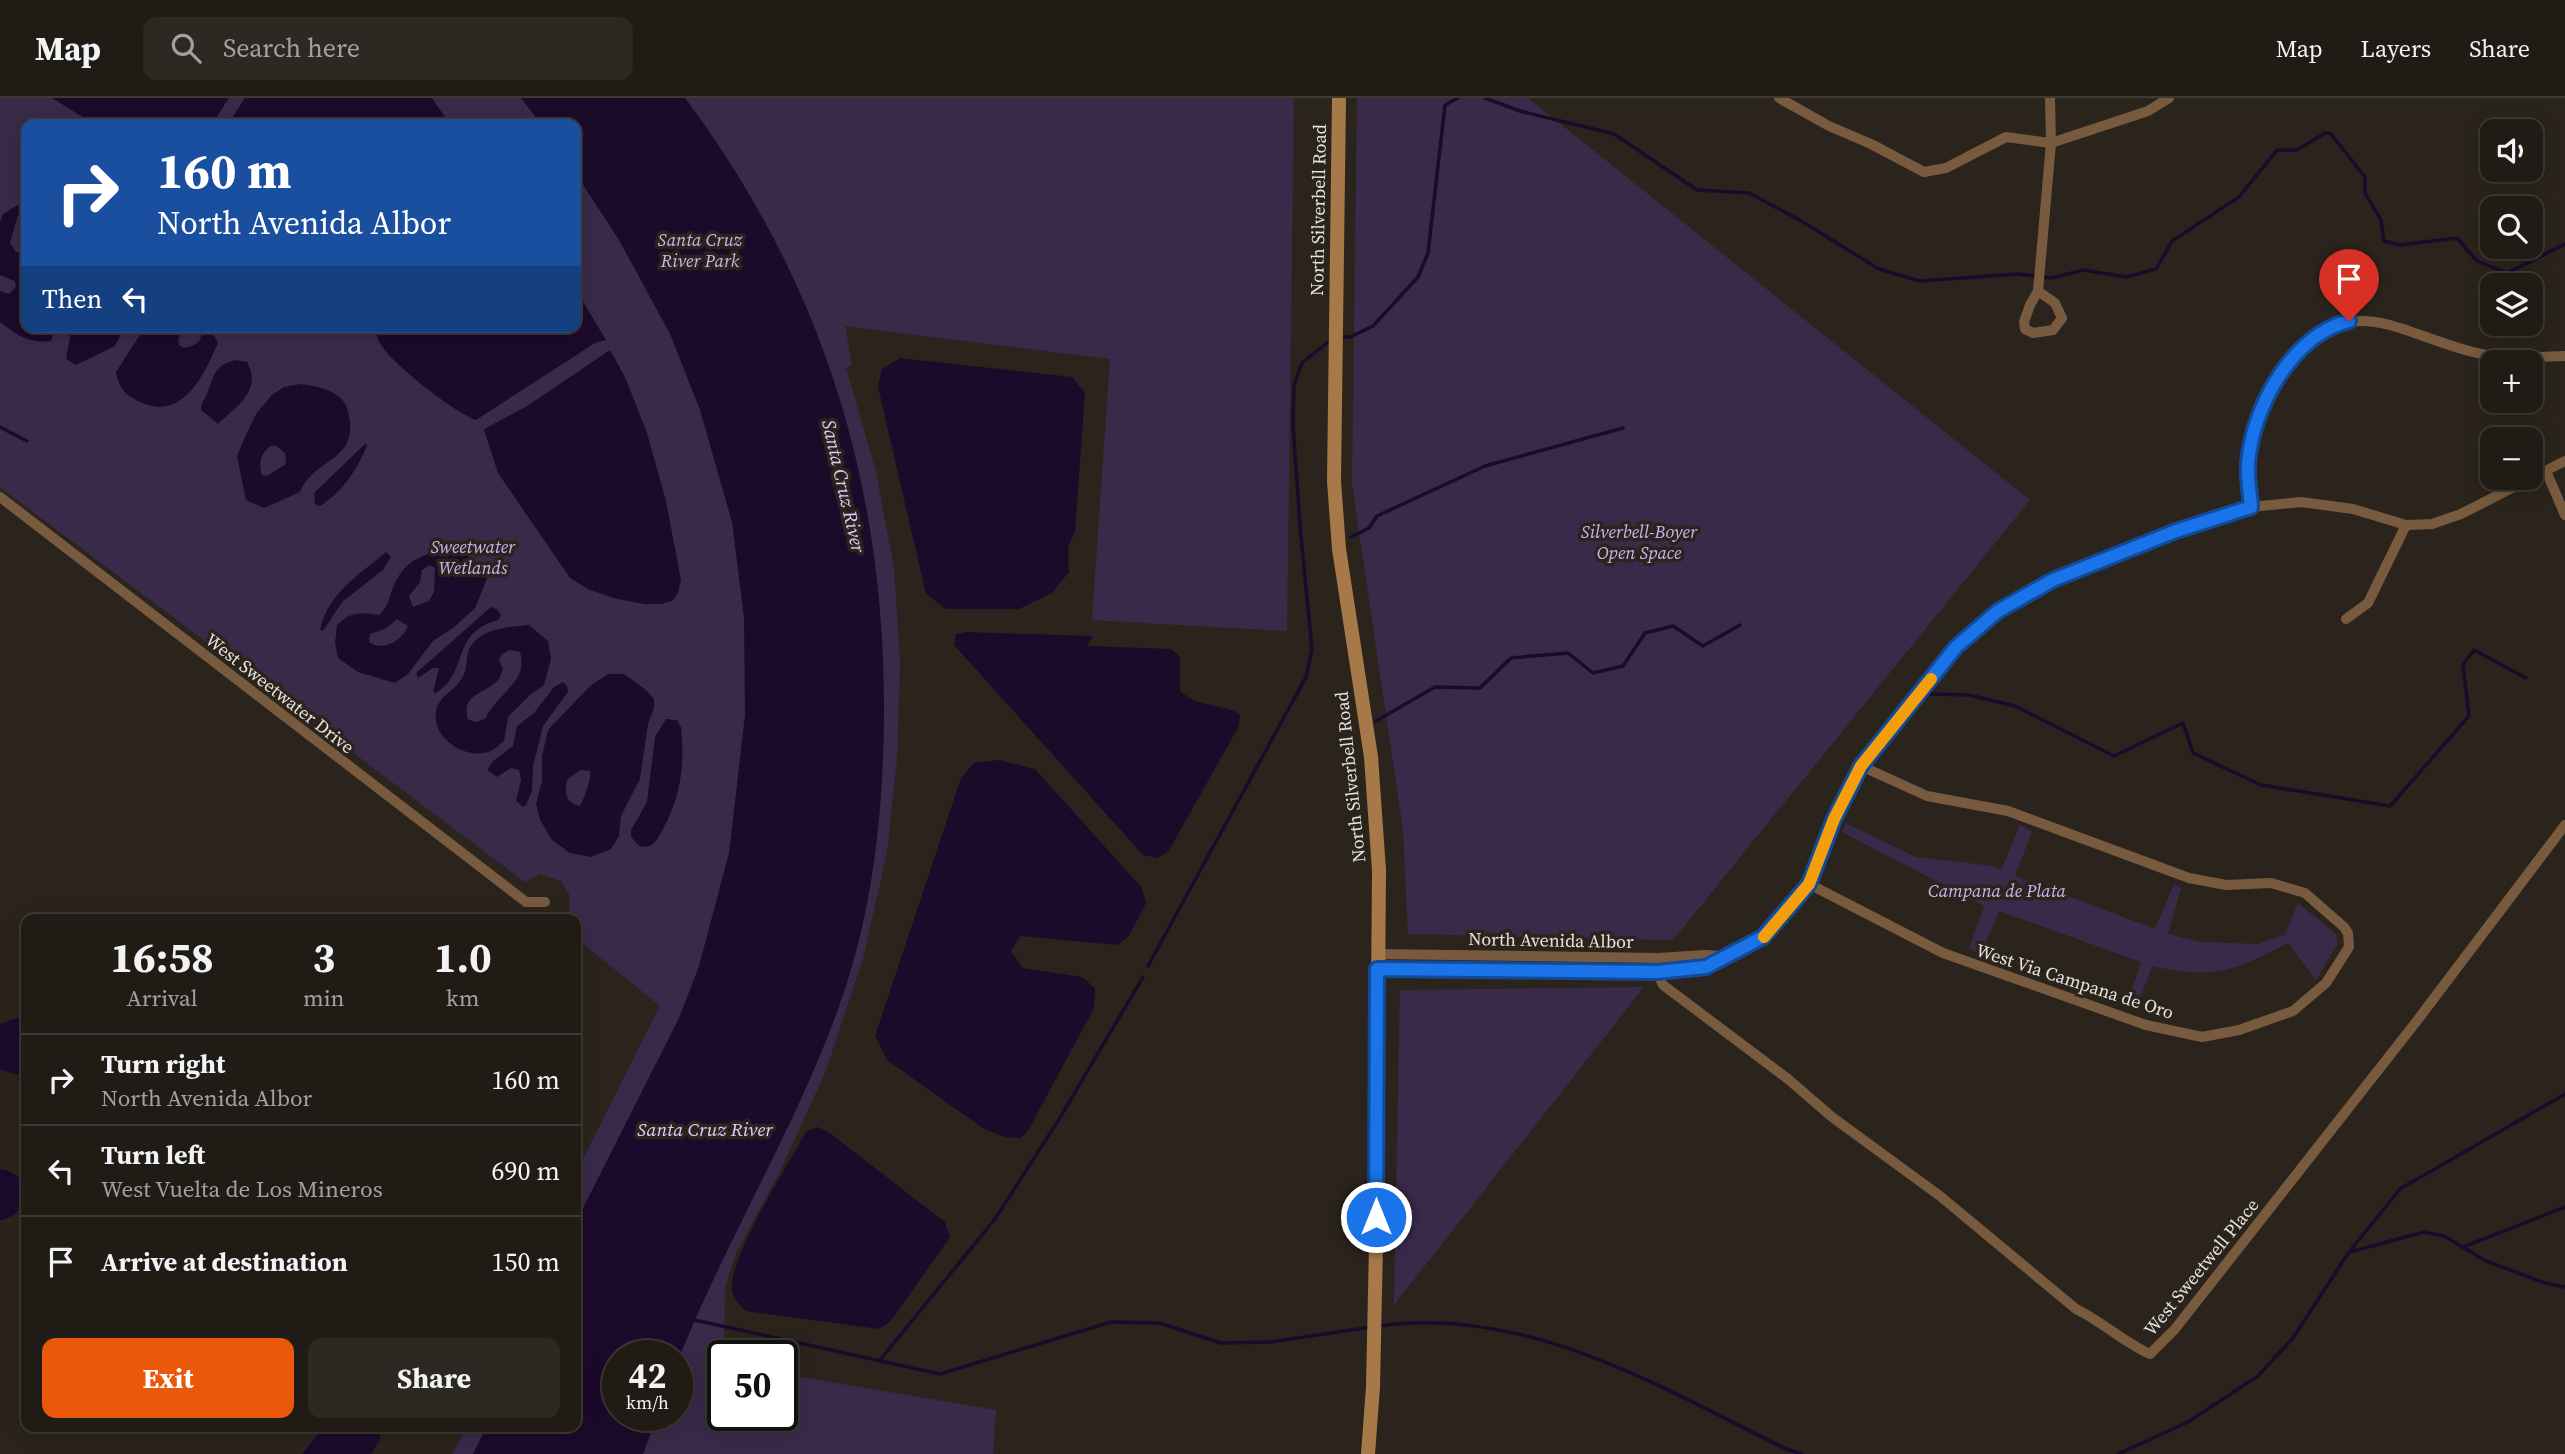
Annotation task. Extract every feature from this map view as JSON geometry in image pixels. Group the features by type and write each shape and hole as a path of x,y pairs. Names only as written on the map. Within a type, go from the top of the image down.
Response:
{"main road":[{"name":"North Silverbell Road","path":"1339,98 1334,481 1339,549 1371,757 1379,870 1376,1245 1373,1387 1368,1454"}],"street":[{"path":"1779,98 1829,126 1871,144 1924,172 1946,168 2006,137 2051,143 2148,111 2169,98"},
{"path":"2038,291 2055,303 2062,318 2053,330 2043,333 2025,329 2024,322 2038,291 2051,143 2050,98"},
{"path":"2251,507 2248,465 2254,429 2272,389 2307,343 2333,326 2376,320 2471,352 2520,358 2565,356"},
{"path":"2346,619 2368,603 2406,525 2432,524 2460,513 2565,461"},
{"path":"2546,471 2565,514"},
{"name":"West Sweetwater Drive","path":"0,497 526,902 545,902"},
{"name":"North Avenida Albor","path":"1377,969 1657,972 1706,967 1763,937 1809,884 1834,819 1861,766 1956,647 1998,611 2053,580 2176,531 2251,507 2301,502 2353,509 2406,525"},
{"name":"West Via Campana de Oro","path":"1809,884 1943,953 2146,1025 2202,1037 2239,1030 2293,1012 2326,983 2349,947 2349,939 2343,927 2305,893 2271,883 2226,885 2189,878 2008,811 1927,796 1861,766"},
{"name":"West Sweetwell Place","path":"1657,972 1663,985 1788,1079 1832,1117 1940,1196 2076,1309 2100,1320 2127,1344 2150,1354 2175,1329 2416,1022 2565,825"},
{"name":"North Avenida Albor","path":"1377,954 1658,958 1705,954 1725,956"},
{"path":"1588,957 1588,972"},
{"path":"1657,972 1658,958"}],"green space":[{"path":"0,98 1294,98 1287,631 1092,620 1110,359 845,326 852,364 846,368 876,472 894,568 900,663 897,760 887,852 863,959 825,1073 779,1173 736,1253 725,1288 724,1340 707,1340 707,1431 798,1431 798,1377 996,1410 993,1454 452,1454 464,1432 581,1432 581,1163 660,1006 581,942 581,914 566,914 569,912 570,896 561,881 540,874 525,882 0,487"},
{"name":"Silverbell-Boyer Open Space","path":"1357,98 1528,98 2030,500 1673,940 1408,934 1403,830 1352,484"},
{"name":"Campana de Plata","path":"1845,823 1916,857 1993,866 2001,870 2020,825 2032,831 2015,876 2155,929 2174,884 2181,888 2168,934 2201,942 2258,944 2285,934 2298,903 2336,934 2337,945 2316,980 2288,943 2253,960 2223,970 2192,972 2152,966 2136,1010 2126,1008 2141,962 1999,911 1981,954 1969,948 1984,906 1842,832"},
{"path":"1644,987 1394,1305 1400,990"}],"water":[{"path":"52,98 229,98 215,119 86,119"},
{"path":"245,98 432,98 447,119 231,119"},
{"name":"Santa Cruz River","path":"521,98 685,98 734,169 775,241 810,315 837,392 859,470 873,551 882,634 882,786 870,887 846,986 809,1082 687,1340 602,1340 602,1431 651,1431 643,1454 473,1454 484,1432 581,1432 581,1212 680,1016 699,966 729,853 745,715 744,618 732,522 700,410 670,334 619,240 581,182 581,119 537,119"},
{"path":"21,203 21,214 18,215 10,243 16,252 21,252 21,333 54,333 51,341 24,338 0,322 0,291 9,294 16,287 15,281 0,275 0,222 3,214"},
{"path":"581,298 606,340 595,343 476,420 410,375 387,352 377,335 581,333"},
{"path":"71,333 122,333 115,346 76,365 66,359"},
{"path":"141,333 182,333 178,339 179,345 184,348 198,342 201,333 212,333 218,343 198,382 179,401 167,406 153,406 133,399 120,386 116,372"},
{"path":"610,350 625,377 647,433 666,501 681,580 678,593 672,601 661,604 644,604 613,598 588,589 570,578 498,473 484,430 527,406"},
{"path":"900,358 1072,377 1085,393 1075,532 1068,547 1069,572 1052,593 1019,609 946,609 926,594 878,387 882,369"},
{"path":"237,360 247,362 252,381 250,389 218,424 201,410 202,405 219,368"},
{"path":"300,384 313,386 339,397 347,408 349,439 335,457 307,480 300,492 264,508 246,500 237,456 256,414 272,395 284,387","holes":["271,446 276,446 285,453 286,464 267,476 262,475 260,463 263,455"]},
{"path":"366,443 367,446 343,487 320,506 315,504 314,493"},
{"path":"454,550 470,557 485,573 487,579 475,608 453,628 433,641 408,674 395,683 358,672 338,658 335,643 337,625 347,617 357,614 379,615 405,568 418,558","holes":["430,565 435,568 434,592 429,601 413,607 409,596 420,582 422,570","397,619 408,626 397,640 380,646 369,642 370,634 385,629"]},
{"path":"386,552 391,557 383,570 342,602 323,631 320,630 337,595"},
{"path":"491,607 497,609 501,615 498,620 473,634 466,643 454,674 447,684 436,693 433,692 439,668 433,668 418,678 416,673"},
{"path":"529,625 548,641 551,659 544,685 508,717 504,741 496,748 471,753 452,745 439,730 436,711 444,697 462,678 472,644 485,634 503,628","holes":["510,650 520,652 520,671 511,687 485,719 475,722 468,719 466,711 471,699 500,678 503,669 499,660 502,654"]},
{"path":"966,632 1093,636 1087,646 1172,649 1180,658 1180,691 1202,703 1240,714 1239,726 1168,852 1157,858 1143,855 954,645 956,634"},
{"path":"608,674 624,674 654,699 640,779 621,816 619,836 611,849 591,857 570,853 552,840 540,820 536,804 542,781 542,756 548,730 590,686","holes":["580,770 590,771 584,798 580,806 575,805 567,797 567,780"]},
{"path":"563,682 568,692 543,726 533,766 532,791 523,807 516,801 521,780 519,770 511,768 497,777 487,770 493,761 513,746 517,726 534,713 554,687"},
{"path":"666,719 677,720 681,727 682,767 678,792 669,817 656,840 651,845 639,846 631,837 631,830 647,802 655,737"},
{"path":"999,760 1035,769 1142,888 1146,903 1129,936 1117,945 1020,936 1011,951 1023,968 1082,977 1095,988 1094,1008 1029,1129 1021,1138 1006,1137 984,1129 887,1060 875,1036 961,778 974,763"},
{"path":"16,1018 21,1019 21,1074 16,1075 0,1069 0,1024"},
{"path":"817,1127 827,1131 945,1222 950,1237 891,1321 879,1329 746,1311 733,1293 733,1275 749,1234 806,1132"},
{"path":"0,1169 19,1178 21,1206 11,1217 0,1220"},
{"path":"319,1432 378,1432 381,1438 371,1454 302,1454"}],"waterway":[{"path":"1341,337 1350,337 1373,326 1418,277 1428,253 1445,105 1458,98"},
{"path":"1485,98 1520,111 1614,134 1697,190 1749,193 1798,219 1879,269 1920,281 2018,274 2052,278 2083,270 2126,277 2156,269 2172,241 2239,197 2277,150 2297,150 2325,133 2331,134 2365,177 2365,193 2381,220 2384,241 2399,245 2457,238 2477,261 2507,273 2565,244"},
{"path":"1148,966 1306,677 1312,650 1293,424 1294,385 1302,363 1331,340"},
{"path":"0,427 27,441"},
{"path":"1351,537 1369,528 1377,516 1485,466 1623,428"},
{"path":"1376,721 1435,687 1480,688 1511,658 1568,653 1593,673 1623,666 1645,633 1673,626 1703,646 1740,625"},
{"path":"1931,694 1969,695 2015,706 2114,756 2183,723 2193,753 2261,785 2390,806 2469,716 2463,664 2474,650 2526,678"},
{"path":"879,1361 995,1219 1058,1121 1143,977"},
{"path":"2118,1454 2188,1422 2258,1376 2293,1338 2349,1252 2400,1189 2565,1094"},
{"path":"2463,1247 2565,1207"},
{"path":"2350,1252 2424,1232 2444,1236 2486,1261 2545,1283 2565,1287"},
{"path":"690,1319 940,1374 1111,1322 1159,1323 1221,1343 1270,1342 1372,1327"},
{"path":"1379,1326 1434,1323 1487,1328 1539,1339 1641,1377 1786,1449 1802,1454"}],"slow traffic":[{"path":"1764,937 1809,884 1834,819 1861,766 1931,679"}],"route":[{"path":"1376,1217 1377,969 1657,972 1706,967 1763,937 1809,884 1834,819 1861,766 1956,647 1998,611 2053,580 2176,531 2251,507 2248,465 2254,429 2272,389 2307,343 2333,326 2349,321"}],"park label":[{"name":"Santa Cruz River Park","path":"700,249"},
{"name":"Sweetwater Wetlands","path":"473,556"}]}
